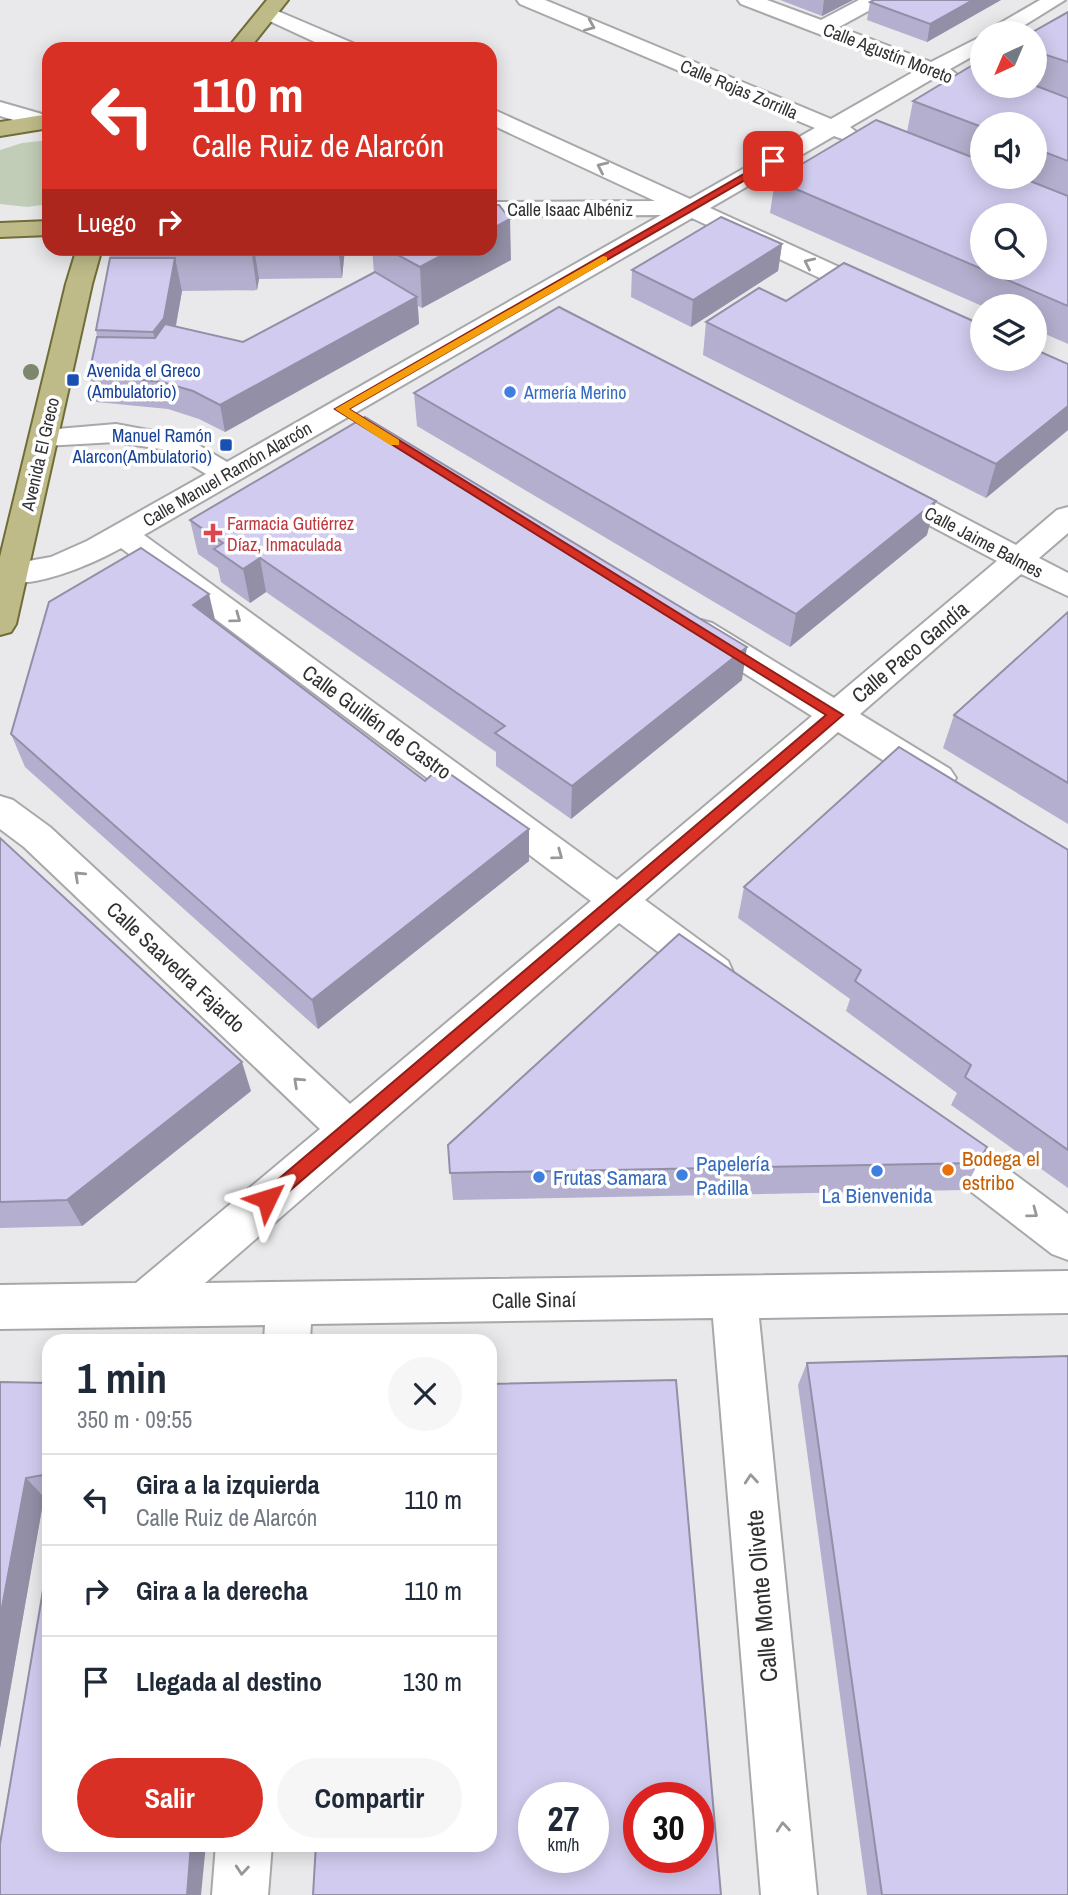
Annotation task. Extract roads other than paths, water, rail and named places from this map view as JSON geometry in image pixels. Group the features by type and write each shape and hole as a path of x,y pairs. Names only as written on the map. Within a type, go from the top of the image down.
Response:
{"main road":[{"path":"244,42 273,6"},
{"path":"0,129 42,122"},
{"path":"4,231 42,230"},
{"name":"Avenida El Greco","path":"76,256 79,284"},
{"name":"Avenida El Greco","path":"0,624 12,573 10,538 44,437 88,256"}],"street":[{"name":"Calle Rojas Zorrilla","path":"527,0 870,143"},
{"name":"Calle Agustín Moreto","path":"752,0 970,84"},
{"path":"822,28 874,0"},
{"path":"1018,21 1055,0"},
{"path":"1063,0 1068,2"},
{"path":"273,6 335,42"},
{"name":"Calle Manuel Ramón Alarcón","path":"12,573 57,566 122,534 227,474 353,416 542,307 692,208 970,49"},
{"path":"0,109 42,120"},
{"path":"497,118 894,302"},
{"name":"Calle Isaac Albéniz","path":"497,209 692,208"},
{"path":"44,437 116,433 175,443 227,474"},
{"name":"Calle Jaime Balmes","path":"859,476 1068,586"},
{"name":"Calle Paco Gandía","path":"145,1305 1068,517"},
{"name":"Calle Guillén de Castro","path":"122,534 739,991"},
{"path":"671,613 964,794"},
{"name":"Calle Saavedra Fajardo","path":"0,810 37,837 348,1129"},
{"path":"903,1115 1068,1240"},
{"name":"Calle Sinaí","path":"0,1307 145,1305 289,1322 734,1297 1068,1292"},
{"name":"Calle Monte Olivete","path":"734,1297 789,1895"},
{"path":"240,1895 243,1852"}],"place":[{"name":"Avenida el Greco (Ambulatorio)","path":"73,380"},
{"name":"Armería Merino","path":"510,392"},
{"name":"Manuel Ramón Alarcon(Ambulatorio)","path":"226,445"},
{"name":"Farmacia Gutiérrez Díaz, Inmaculada","path":"213,533"},
{"name":"Bodega el estribo","path":"948,1170"},
{"name":"La Bienvenida","path":"877,1171"},
{"name":"Papelería Padilla","path":"682,1175"},
{"name":"Frutas Samara","path":"539,1177"}]}
